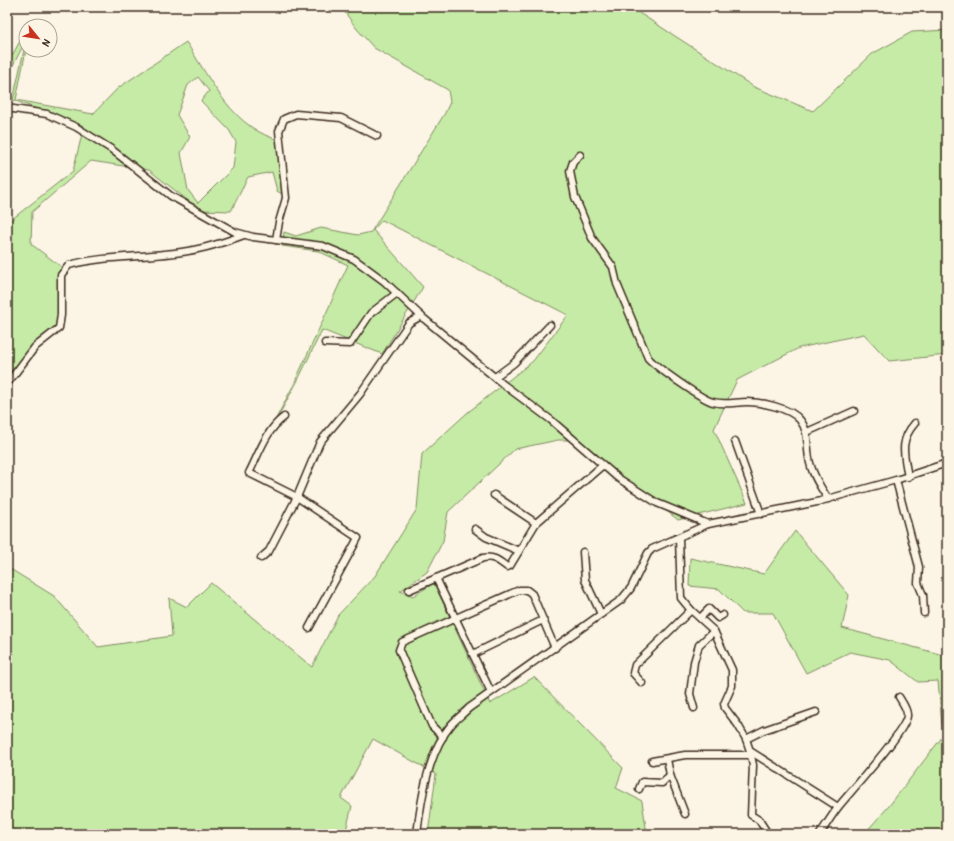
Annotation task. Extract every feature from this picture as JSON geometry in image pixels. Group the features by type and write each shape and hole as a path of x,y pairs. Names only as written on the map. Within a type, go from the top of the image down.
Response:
{"street":[{"path":"7,108 48,114 76,126 111,149 182,204 223,227 244,235 323,246 346,255 370,270 421,316 495,377 551,420 618,478 644,496 708,524"},
{"path":"276,240 279,222 286,198 279,131 284,119 296,114 341,118 377,136"},
{"path":"580,155 573,162 570,171 575,197 592,238 613,267 617,284 648,358 657,367 713,402 752,402 790,411 801,421 807,432 810,464 828,499"},
{"path":"7,384 35,347 59,328 61,315 61,275 69,265 112,258 186,251 209,247 244,235"},
{"path":"325,343 350,344 371,313 397,293"},
{"path":"261,558 269,551 297,497 320,442 360,394 409,323 421,316"},
{"path":"495,377 514,362 550,325"},
{"path":"807,432 854,411"},
{"path":"284,417 270,430 249,473 297,497 358,538 309,628"},
{"path":"908,477 903,443 907,432 916,422"},
{"path":"735,441 761,514"},
{"path":"417,834 424,793 434,754 451,725 464,712 555,648 626,595 648,553 652,549 708,524 828,499 908,477 947,463"},
{"path":"409,590 490,557 495,558 507,567 513,563 536,523 604,465"},
{"path":"896,480 919,567 918,583 923,595 924,613"},
{"path":"494,495 536,523"},
{"path":"475,529 486,537 519,551"},
{"path":"679,538 681,598 690,610 714,631 732,670 732,686 725,698 725,708 738,725 746,739 753,765 751,815 759,820 768,834"},
{"path":"583,552 585,580 601,614"},
{"path":"436,578 491,692"},
{"path":"443,737 432,726 399,650 402,642 455,620 519,590 527,590 532,594 555,648"},
{"path":"700,618 709,609 718,618 723,615"},
{"path":"642,683 633,673 633,668 690,610"},
{"path":"473,654 543,620"},
{"path":"694,708 690,694 694,662 699,645 714,631"},
{"path":"820,834 838,807 893,740 905,722 908,716 899,697"},
{"path":"746,739 764,730 816,712"},
{"path":"652,761 685,756 750,753 838,807"},
{"path":"667,759 670,775 685,814"},
{"path":"639,789 642,782 662,783 670,775"}],"green space":[{"path":"341,7 630,7 754,87 813,111 872,54 912,32 947,30 947,355 889,361 864,334 799,348 737,380 714,429 747,503 678,520 577,440 558,440 515,449 448,512 443,541 427,572 400,591 413,596 434,583 490,704 534,677 623,768 616,788 642,801 647,834 428,834 436,774 373,739 341,798 352,806 345,834 7,834 7,567 54,596 98,647 172,636 169,598 187,607 211,583 312,667 338,615 375,576 417,509 422,454 467,413 533,361 568,315 382,220 373,230 423,287 382,354 322,330 297,382 256,457 293,386 348,265 318,251 282,246 284,232 296,236 321,228 358,235 371,232 445,113 450,102 448,90 374,48 357,29"},
{"path":"186,42 215,88 237,115 250,126 266,135 283,141 287,197 277,191 272,172 248,177 231,211 200,210 149,170 91,161 32,212 31,244 63,268 56,328 7,388 7,223 73,171 84,126 13,100 22,58 24,58 16,100 93,114 118,88","holes":["198,77 209,91 201,101 229,130 236,142 233,168 198,203 188,190 181,153 190,137 177,115 188,85"]},
{"path":"18,45 18,56 7,77 7,65"},
{"path":"795,531 849,595 842,628 947,656 947,834 864,834 889,806 943,736 938,681 918,682 890,660 850,652 806,673 773,613 743,613 719,589 689,586 690,558 764,574"}]}
